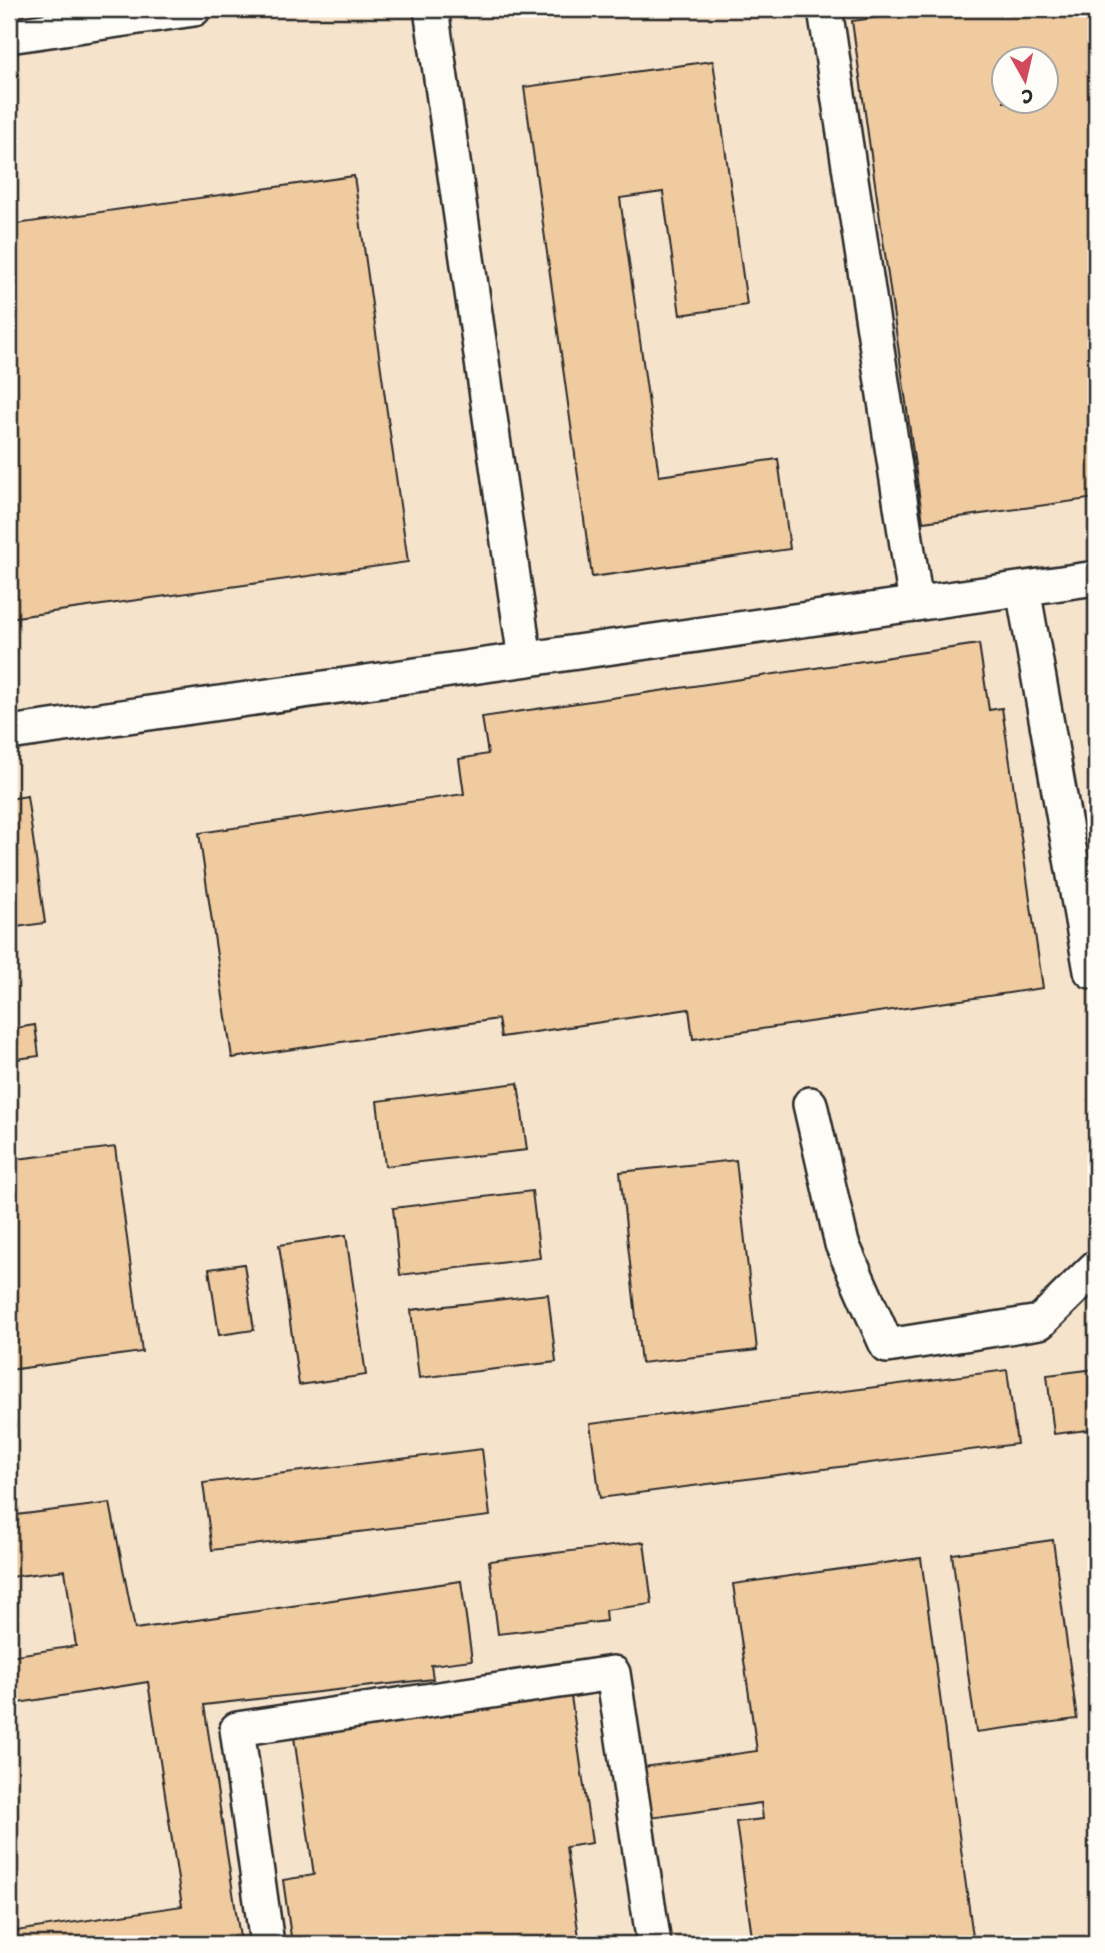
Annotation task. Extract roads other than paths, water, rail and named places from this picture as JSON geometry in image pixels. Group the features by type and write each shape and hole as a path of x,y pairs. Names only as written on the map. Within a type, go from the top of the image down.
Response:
{"lane":[{"path":"9,36 194,9"},
{"path":"432,9 525,659"},
{"path":"825,9 916,604"},
{"path":"9,733 1096,578"},
{"path":"1023,589 1091,971 1096,971"},
{"path":"810,1104 842,1244 887,1346 1040,1322 1096,1267"},
{"path":"267,1944 237,1729 613,1673 654,1944"}]}
